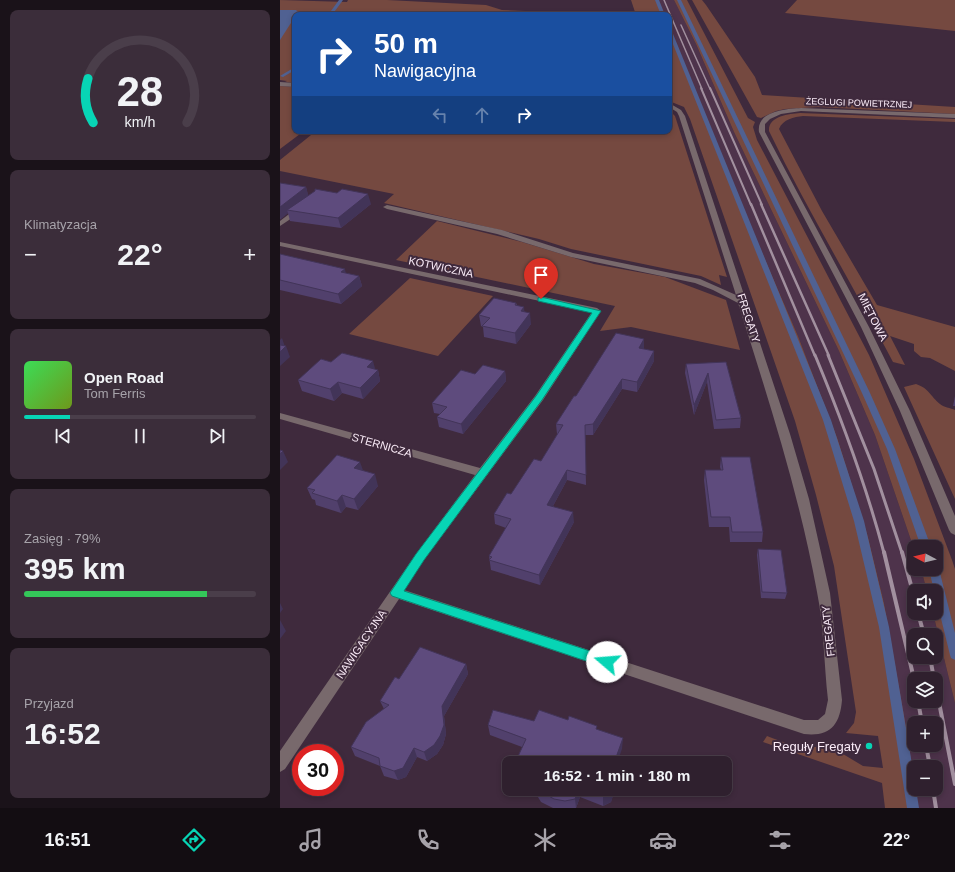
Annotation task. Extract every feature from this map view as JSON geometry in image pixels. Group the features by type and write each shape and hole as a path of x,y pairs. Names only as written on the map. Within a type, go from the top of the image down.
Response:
{"street":[{"path":"280,84 292,85"},
{"name":"FREGATY","path":"396,593 804,727 815,728 828,722 834,710 835,700 824,593 805,506 786,434 744,302 682,116 672,106"},
{"name":"ŻEGLUGI POWIETRZNEJ","path":"765,120 784,112 811,110 955,116"},
{"name":"MIĘTOWA","path":"765,120 761,126 762,132 865,327 905,411 955,530"},
{"path":"280,224 308,204"},
{"path":"387,207 499,232 571,255 697,281 716,288 744,302"},
{"name":"KOTWICZNA","path":"280,244 597,311"},
{"name":"NAWIGACYJNA","path":"280,764 420,557 539,398 597,311"},
{"name":"STERNICZA","path":"280,416 483,473"}],"shaded area":[{"path":"280,0 347,2 348,0 387,0 486,5 502,10 548,12 292,12 292,83 280,80"},
{"path":"631,0 658,0 663,12 635,12"},
{"path":"658,0 674,0 696,44 734,132 839,351 875,435 911,540 907,540 907,576 923,576 925,584 907,584 907,620 935,620 937,628 907,628 907,664 943,664 943,654 955,703 955,808 918,808 916,796 943,796 943,760 910,760 909,752 943,752 943,716 907,716 907,740 884,603 868,537 838,440 798,336 752,229 672,33 672,12 663,12"},
{"path":"674,0 687,0 748,118 755,122 753,127 757,140 869,355 914,459 955,569 955,703 943,654 943,628 937,628 935,620 943,620 943,584 925,584 923,576 943,576 943,540 911,540 875,435 839,351 734,132 696,44"},
{"path":"692,0 702,0 706,5 755,77 762,95 955,107 955,114 818,107 785,109 776,111 761,118 757,117"},
{"path":"797,0 955,0 955,31 785,13"},
{"path":"672,33 752,229 798,336 838,440 868,537 884,603 906,727 907,752 910,752 911,760 907,760 907,796 916,796 918,808 885,808 882,783 763,742 767,736 797,746 820,747 828,745 863,766 883,768 878,736 846,733 854,723 856,712 834,566 816,495 795,421 690,119 684,107 672,102"},
{"path":"280,86 292,87 292,134 300,134 280,149"},
{"path":"672,113 675,116 727,277 719,275 721,285 701,276 571,249 539,239 384,203 394,194 280,171 280,160 312,134 672,134"},
{"path":"800,113 955,119 955,122 803,116 786,121 779,129 822,211 877,305 955,327 955,371 930,358 921,357 914,351 914,344 890,336 905,365 893,362 799,190 769,131 772,122 775,119 785,115"},
{"path":"437,221 522,242 594,264 665,277 726,300 740,350 631,327 600,331 615,306 396,260"},
{"path":"410,278 493,296 438,356 349,334"},
{"path":"916,384 927,390 941,405 955,410 955,499 904,387"}],"water":[{"path":"280,10 296,10 298,12 292,12 292,21 280,40"}],"building":[{"path":"280,183 306,187 280,207"},
{"path":"315,189 337,193 342,189 368,194 338,218 287,210 315,191"},
{"path":"280,254 345,269 341,272 359,276 338,294 280,280"},
{"path":"494,298 516,303 515,305 524,307 521,311 530,313 515,333 482,326 490,318 479,315"},
{"path":"616,333 644,339 639,348 654,351 637,382 622,379 593,424 585,425 586,475 567,470 547,505 573,512 539,575 489,560 492,557 489,556 511,519 494,514 507,493 511,494 534,459 541,461 563,425 556,424 574,396 576,396"},
{"path":"280,345 286,346 280,352"},
{"path":"342,353 373,361 367,367 378,370 360,388 338,382 330,389 298,380 321,359 331,362"},
{"path":"726,362 741,418 716,420 708,373 694,405 686,364"},
{"path":"483,365 505,371 461,424 437,417 447,407 432,403 461,370 475,374"},
{"path":"337,455 360,462 354,468 375,474 354,499 342,495 337,501 312,493 315,490 307,488"},
{"path":"721,457 750,457 763,532 732,532 730,517 711,517 705,470 723,470"},
{"path":"758,549 781,550 787,593 762,592"},
{"path":"420,647 466,664 442,706 444,725 440,736 434,745 424,752 414,748 403,768 394,771 380,766 379,758 351,747 366,722 389,705 380,701 395,677 399,679"},
{"path":"493,710 534,721 539,710 568,720 569,716 597,726 596,729 623,738 617,756 518,756 526,739 488,725"},
{"path":"549,796 576,796 575,799 565,801 554,799"}],"waterway":[{"path":"332,12 341,0"},
{"path":"657,0 662,12"},
{"path":"679,0 866,393 891,449 924,540"},
{"path":"672,36 827,420 859,521 884,627 913,808"},
{"path":"282,76 292,70"},
{"path":"936,576 955,655"}],"railway":[{"path":"664,0 669,12"},
{"path":"672,19 702,89"},
{"path":"681,25 710,89"},
{"path":"701,88 751,205"},
{"path":"710,88 762,205"},
{"path":"751,204 815,356"},
{"path":"761,204 829,356"},
{"path":"815,355 853,453 884,553"},
{"path":"828,355 874,469 902,553"},
{"path":"884,552 912,672"},
{"path":"902,552 911,584"},
{"path":"920,620 922,628"},
{"path":"931,664 933,672"},
{"path":"919,708 921,716"},
{"path":"940,708 955,784"},
{"path":"927,752 929,760"},
{"path":"934,796 936,808"}],"place":[{"name":"Reguły Fregaty","path":"869,746"}],"route":[{"path":"541,299 597,311 539,398 420,557 396,593 607,662"}]}
